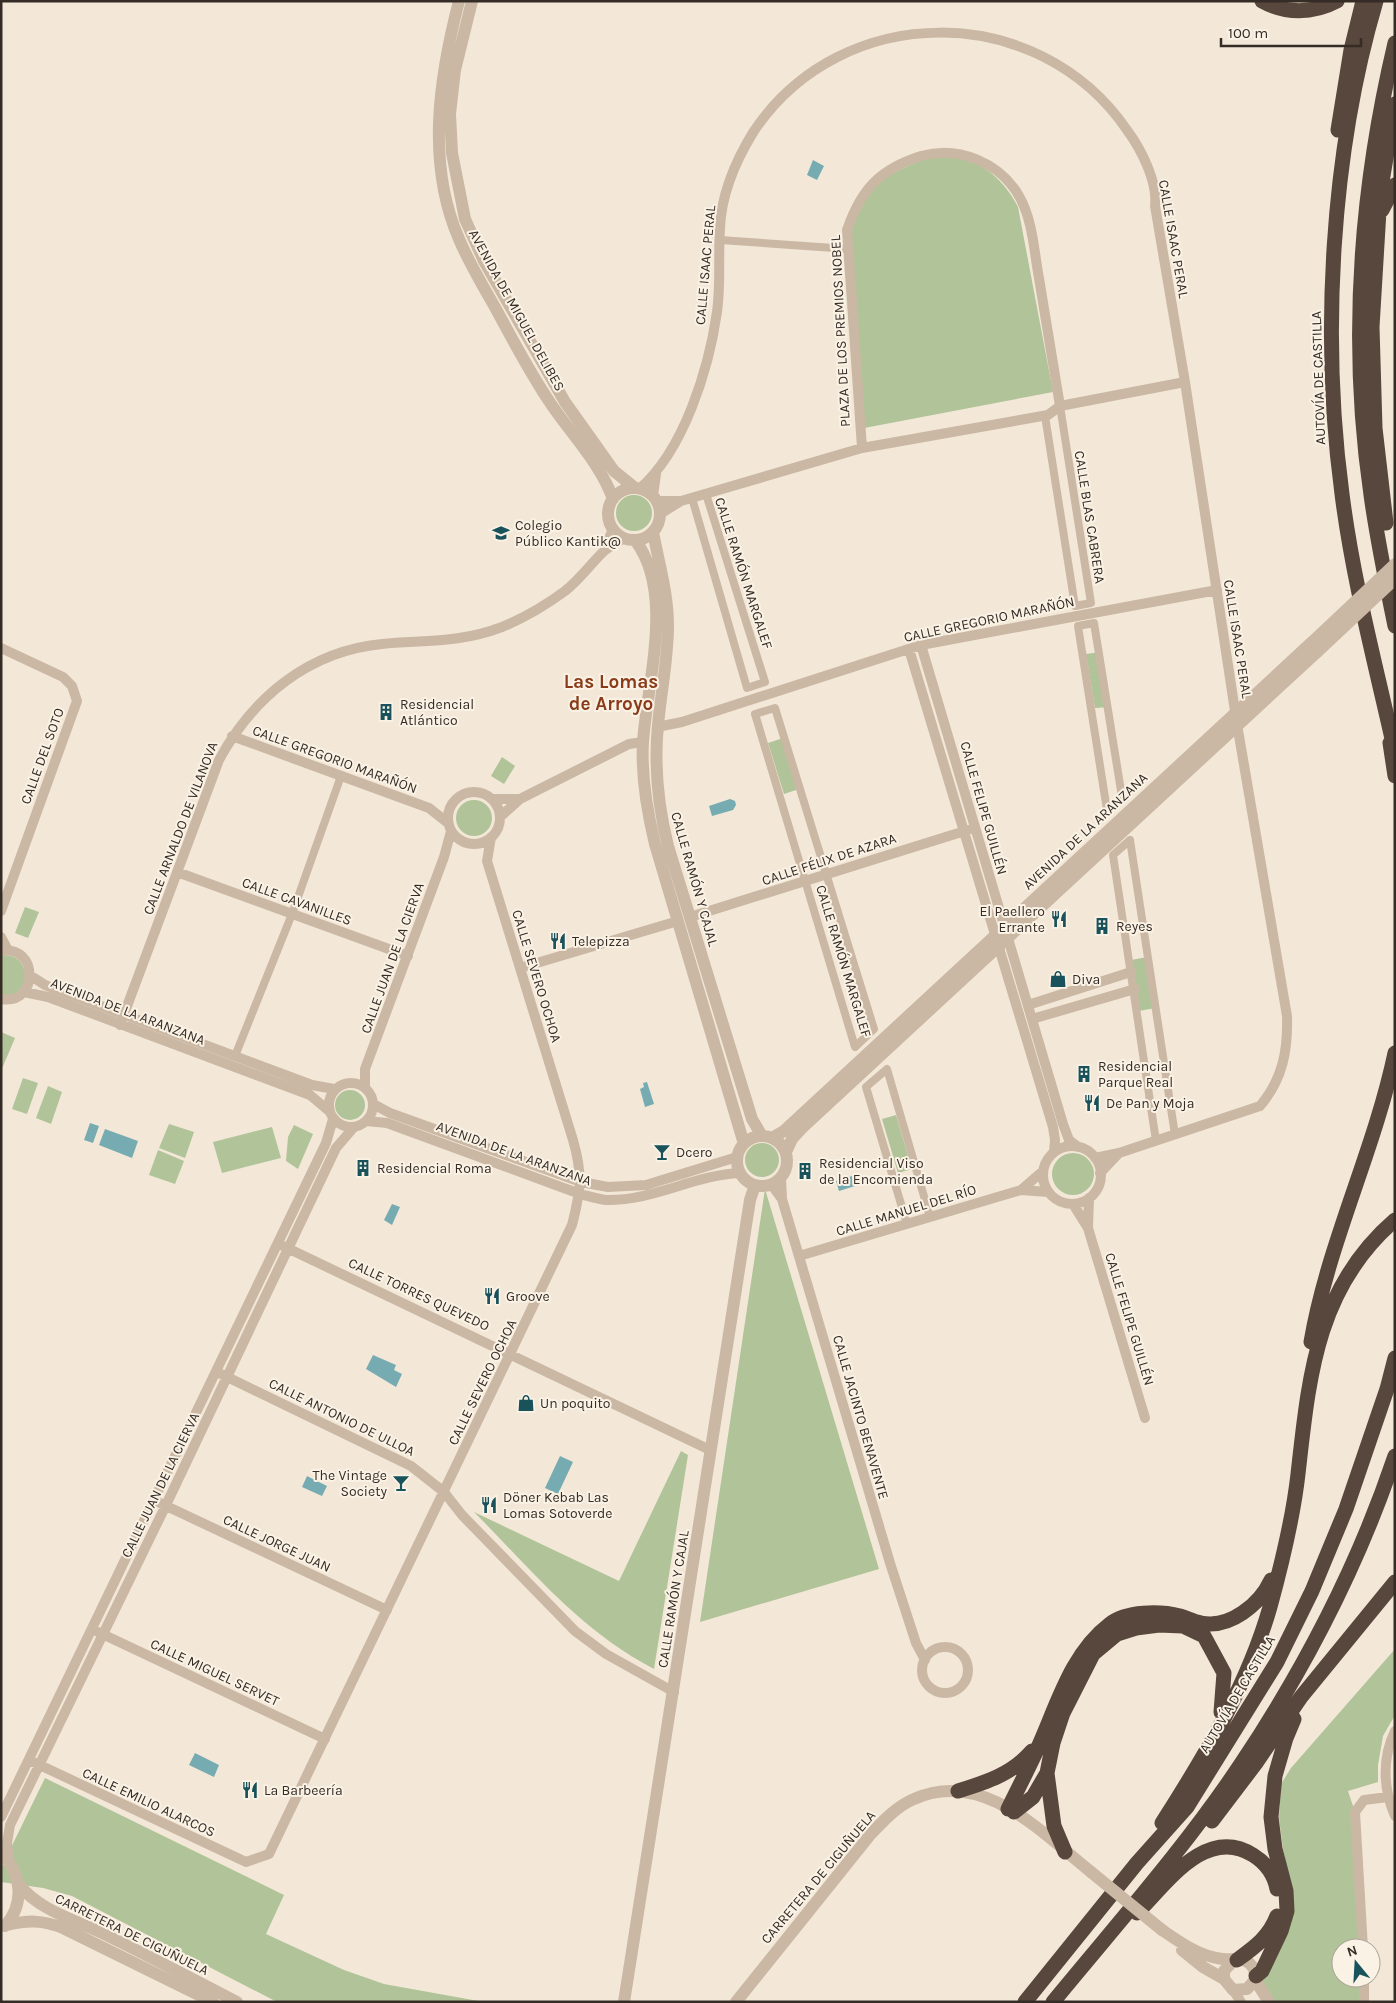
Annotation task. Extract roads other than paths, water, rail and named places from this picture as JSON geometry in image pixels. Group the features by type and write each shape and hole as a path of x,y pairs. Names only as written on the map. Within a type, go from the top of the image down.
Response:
{"highway":[{"path":"1262,1 1280,9 1295,11 1322,8 1336,1"},
{"path":"1333,278 1331,188 1342,99 1363,1"},
{"name":"AUTOVÍA DE CASTILLA","path":"1376,1 1359,70 1344,152 1333,278 1332,379 1334,427 1342,494 1358,590 1395,752"},
{"path":"1395,43 1372,156 1363,234 1359,343 1363,423 1370,494 1395,626"},
{"path":"1395,104 1380,194 1381,212 1375,270 1372,367 1375,428 1383,508 1395,579"},
{"path":"1381,212 1395,185"},
{"path":"1384,704 1395,776"},
{"path":"1137,1863 1202,1760 1217,1732 1251,1658 1269,1610 1284,1554 1298,1474 1304,1381 1316,1309 1354,1184 1379,1113 1395,1054"},
{"path":"1302,1424 1320,1341 1332,1303 1354,1265 1377,1236 1395,1220"},
{"name":"AUTOVÍA DE CASTILLA","path":"1025,2002 1137,1863 1187,1807 1277,1662 1312,1591 1346,1509 1387,1389 1395,1358"},
{"path":"1053,2002 1202,1818 1240,1765 1294,1680 1334,1605 1370,1525 1395,1456"},
{"path":"1011,1811 1066,1682 1088,1644 1112,1622 1143,1612 1178,1615 1203,1623 1218,1622 1242,1614 1265,1594 1284,1554"},
{"path":"1062,2002 1232,1796 1301,1697 1395,1582"},
{"path":"1065,1852 1054,1826 1047,1773 1053,1743 1063,1713 1093,1654 1118,1634 1136,1628 1159,1625 1183,1626 1204,1636 1224,1673 1223,1698 1217,1732"},
{"path":"1251,1987 1267,1962 1281,1931 1287,1911 1286,1891 1275,1849 1272,1817 1279,1763 1286,1738 1298,1712 1333,1658"},
{"path":"958,1791 1008,1773 1022,1762 1040,1742"},
{"path":"1011,1811 1033,1797 1047,1773"},
{"path":"1137,1913 1195,1856 1219,1847 1247,1851 1270,1870 1277,1886 1278,1905 1273,1926 1267,1936 1259,1945 1236,1960"}],"street":[{"name":"AVENIDA DE MIGUEL DELIBES","path":"459,1 444,66 439,112 440,152 445,192 450,213 458,238 472,266 536,381 604,478 613,499"},
{"name":"AVENIDA DE MIGUEL DELIBES","path":"472,1 455,70 450,114 452,153 466,219 484,261 565,402 614,471 637,488"},
{"name":"CALLE ISAAC PERAL","path":"637,488 656,474 686,418 712,340 720,284 722,208 729,182 742,152 755,129 778,100 819,64 843,51 872,39 900,31 930,27 957,28 1005,37 1057,60 1087,82 1116,113 1138,147 1156,197 1156,212 1185,382 1236,717 1287,1016 1285,1058 1282,1071 1267,1098 1260,1106 1246,1113 1175,1135"},
{"name":"PLAZA DE LOS PREMIOS NOBEL","path":"862,448 847,230 854,209 875,179 892,167 926,155 949,152 972,157 1000,174 1013,187 1020,198 1029,224 1060,406"},
{"path":"720,240 848,248"},
{"path":"660,514 681,501 862,448 1045,416 1060,406 1185,382"},
{"name":"CALLE BLAS CABRERA","path":"1045,416 1075,606 1091,603 1060,406"},
{"name":"CALLE ISAAC PERAL","path":"655,498 656,474"},
{"path":"655,498 660,514 653,532 646,537 630,539 613,529 608,515 613,499 619,493 637,488 655,498 681,501"},
{"name":"CALLE RAMÓN MARGALEF","path":"692,498 747,688 765,682 706,494"},
{"name":"CALLE ARNALDO DE VILANOVA","path":"603,552 613,529"},
{"name":"CALLE RAMÓN Y CAJAL","path":"653,532 665,580 668,606 668,628 657,727 656,767 660,813 684,919 744,1144"},
{"name":"CALLE ARNALDO DE VILANOVA","path":"122,1020 219,760 232,736 266,696 312,663 358,648 456,639 503,626 538,609 565,591 603,552 630,539"},
{"name":"CALLE RAMÓN Y CAJAL","path":"630,539 646,556 653,583 655,604 656,629 643,742 643,772 648,814 752,1119 767,1137"},
{"name":"AVENIDA DE LA ARANZANA","path":"1314,647 1395,564"},
{"name":"AVENIDA DE LA ARANZANA","path":"767,1137 784,1131 870,1058 1236,717 1314,647 1395,579"},
{"name":"CALLE GREGORIO MARAÑÓN","path":"657,727 682,722 921,645 1217,590"},
{"path":"1094,623 1122,797 1107,810 1078,626 1094,623"},
{"name":"CALLE FELIPE GUILLÉN","path":"921,645 1063,1124 1070,1140 1078,1147"},
{"name":"CALLE DEL SOTO","path":"1,648 63,677 72,686 76,701 1,911"},
{"name":"CALLE FELIPE GUILLÉN","path":"909,649 1053,1127 1056,1140 1054,1152"},
{"name":"CALLE RAMÓN MARGALEF","path":"758,684 767,711"},
{"name":"CALLE RAMÓN MARGALEF","path":"776,708 825,875 874,1029 855,1048 755,714 767,711 776,708"},
{"name":"CALLE GREGORIO MARAÑÓN","path":"232,736 428,808 449,827"},
{"path":"500,817 520,799 630,744 643,742"},
{"path":"235,1056 292,914 341,776"},
{"path":"471,792 478,792 492,799 496,804 500,817 496,832 491,837 473,844 461,840 449,827 449,810 452,803 457,798 471,792"},
{"path":"492,799 520,799"},
{"name":"CALLE GREGORIO MARAÑÓN","path":"428,808 452,803"},
{"name":"CALLE JUAN DE LA CIERVA","path":"365,1087 365,1069 444,857 449,827"},
{"name":"CALLE FÉLIX DE AZARA","path":"520,968 806,882 976,828"},
{"name":"CALLE SEVERO OCHOA","path":"487,861 491,837"},
{"name":"CALLE JUAN DE LA CIERVA","path":"444,857 461,840"},
{"path":"1095,1158 1119,1153 1175,1135 1130,840 1112,855 1135,989 1156,1141"},
{"name":"CALLE SEVERO OCHOA","path":"258,1859 269,1854 325,1739 572,1225 580,1194 580,1166 573,1140 487,861 473,844"},
{"name":"CALLE CAVANILLES","path":"177,872 408,956"},
{"path":"1,937 4,950 24,958 29,965 31,976 24,992 16,998 1,999"},
{"path":"1028,1005 1132,972"},
{"name":"AVENIDA DE LA ARANZANA","path":"31,976 45,985 122,1020 310,1095 331,1115"},
{"path":"1032,1019 1135,989"},
{"name":"AVENIDA DE LA ARANZANA","path":"24,992 38,993 235,1056 312,1085 334,1089"},
{"name":"CALLE RAMÓN MARGALEF","path":"865,1039 876,1078"},
{"name":"AVENIDA DE LA ARANZANA","path":"786,1152 792,1139 870,1058"},
{"name":"CALLE JUAN DE LA CIERVA","path":"353,1082 365,1069"},
{"path":"907,1224 866,1087 887,1069 930,1217"},
{"path":"353,1082 365,1087 371,1095 373,1104 371,1113 366,1121 354,1127 346,1126 331,1115 330,1096 334,1089 343,1084 353,1082"},
{"name":"AVENIDA DE LA ARANZANA","path":"373,1104 390,1113 580,1182 608,1188 646,1184 737,1157"},
{"name":"CALLE JUAN DE LA CIERVA","path":"1,1817 326,1143 331,1115"},
{"name":"AVENIDA DE LA ARANZANA","path":"366,1121 387,1123 580,1194 604,1200 629,1199 651,1195 721,1174 747,1180"},
{"name":"CALLE JUAN DE LA CIERVA","path":"5,1857 10,1825 104,1635 336,1148 354,1127"},
{"path":"754,1137 767,1137 786,1152 787,1165 776,1181 747,1180 737,1157 744,1144 754,1137"},
{"path":"1078,1147 1095,1158 1100,1173 1099,1184 1089,1198 1074,1204 1064,1203 1048,1192 1043,1178 1043,1171 1054,1152 1062,1148 1078,1147"},
{"path":"1100,1173 1119,1153"},
{"name":"CALLE MANUEL DEL RÍO","path":"1021,1190 1043,1171"},
{"name":"CALLE RAMÓN Y CAJAL","path":"624,2002 750,1200 747,1180"},
{"name":"CALLE JACINTO BENAVENTE","path":"776,1181 890,1563 916,1643 924,1660"},
{"name":"CALLE MANUEL DEL RÍO","path":"799,1256 1021,1190 1048,1192"},
{"name":"CALLE FELIPE GUILLÉN","path":"1088,1228 1089,1198"},
{"name":"CALLE FELIPE GUILLÉN","path":"1074,1204 1088,1228 1145,1418"},
{"name":"CALLE TORRES QUEVEDO","path":"278,1243 710,1450"},
{"name":"CALLE ANTONIO DE ULLOA","path":"216,1371 411,1466 444,1492 462,1515 556,1614 606,1654 674,1692"},
{"name":"CALLE JORGE JUAN","path":"154,1501 387,1610"},
{"name":"CALLE MIGUEL SERVET","path":"92,1630 325,1739"},
{"path":"916,1643 933,1651"},
{"path":"950,1648 962,1656 968,1669 964,1683 952,1692 944,1693 931,1688 924,1678 924,1660 933,1651 950,1648"},
{"path":"1395,1731 1385,1766 1388,1797 1395,1816"},
{"name":"CALLE EMILIO ALARCOS","path":"29,1760 231,1856 246,1862 258,1859"},
{"name":"CARRETERA DE CIGUÑUELA","path":"736,2002 870,1835 887,1817 914,1799 930,1794 958,1791 986,1796 1011,1811 1091,1872 1162,1930 1190,1958 1224,1979"},
{"path":"1362,1938 1355,1812 1364,1800 1388,1797"},
{"path":"4,1927 14,1913 18,1902 19,1885 16,1873 5,1857"},
{"name":"CARRETERA DE CIGUÑUELA","path":"19,1885 31,1899 46,1910 103,1933 237,2002"},
{"name":"CARRETERA DE CIGUÑUELA","path":"4,1927 25,1920 43,1921 62,1928 213,2002"},
{"name":"CARRETERA DE CIGUÑUELA","path":"1162,1930 1196,1952 1215,1958 1236,1960"},
{"path":"1241,2002 1224,1979 1224,1971 1236,1960 1249,1963 1251,1987 1268,2001"},
{"path":"1233,1990 1251,1987"},
{"path":"1364,1988 1364,2002"}],"water":[{"path":"813,160 824,166 817,180 807,175"},
{"path":"730,799 735,801 736,805 733,810 712,816 709,806"},
{"path":"647,1082 654,1104 645,1107 640,1089 644,1087 643,1083"},
{"path":"90,1123 99,1126 93,1143 84,1140"},
{"path":"105,1129 138,1141 132,1158 99,1145"},
{"path":"852,1176 855,1186 839,1191 836,1181"},
{"path":"392,1204 400,1207 392,1225 384,1220"},
{"path":"373,1355 396,1365 394,1370 402,1374 396,1387 366,1369"},
{"path":"560,1456 573,1462 558,1494 545,1488"},
{"path":"307,1476 327,1486 322,1496 302,1487"},
{"path":"195,1753 219,1765 214,1777 189,1765"}],"place":[{"name":"Colegio Público Kantik@","path":"501,533"},
{"name":"Residencial Atlántico","path":"386,712"},
{"name":"El Paellero Errante","path":"1059,919"},
{"name":"Reyes","path":"1102,926"},
{"name":"Telepizza","path":"558,941"},
{"name":"Diva","path":"1058,979"},
{"name":"Residencial Parque Real","path":"1084,1074"},
{"name":"De Pan y Moja","path":"1092,1103"},
{"name":"Dcero","path":"662,1152"},
{"name":"Residencial Roma","path":"363,1168"},
{"name":"Residencial Viso de la Encomienda","path":"805,1171"},
{"name":"Groove","path":"492,1296"},
{"name":"Un poquito","path":"526,1403"},
{"name":"The Vintage Society","path":"401,1483"},
{"name":"Döner Kebab Las Lomas Sotoverde","path":"489,1505"},
{"name":"La Barbeería","path":"250,1790"}],"district":[{"name":"Las Lomas de Arroyo","path":"611,692"}]}
